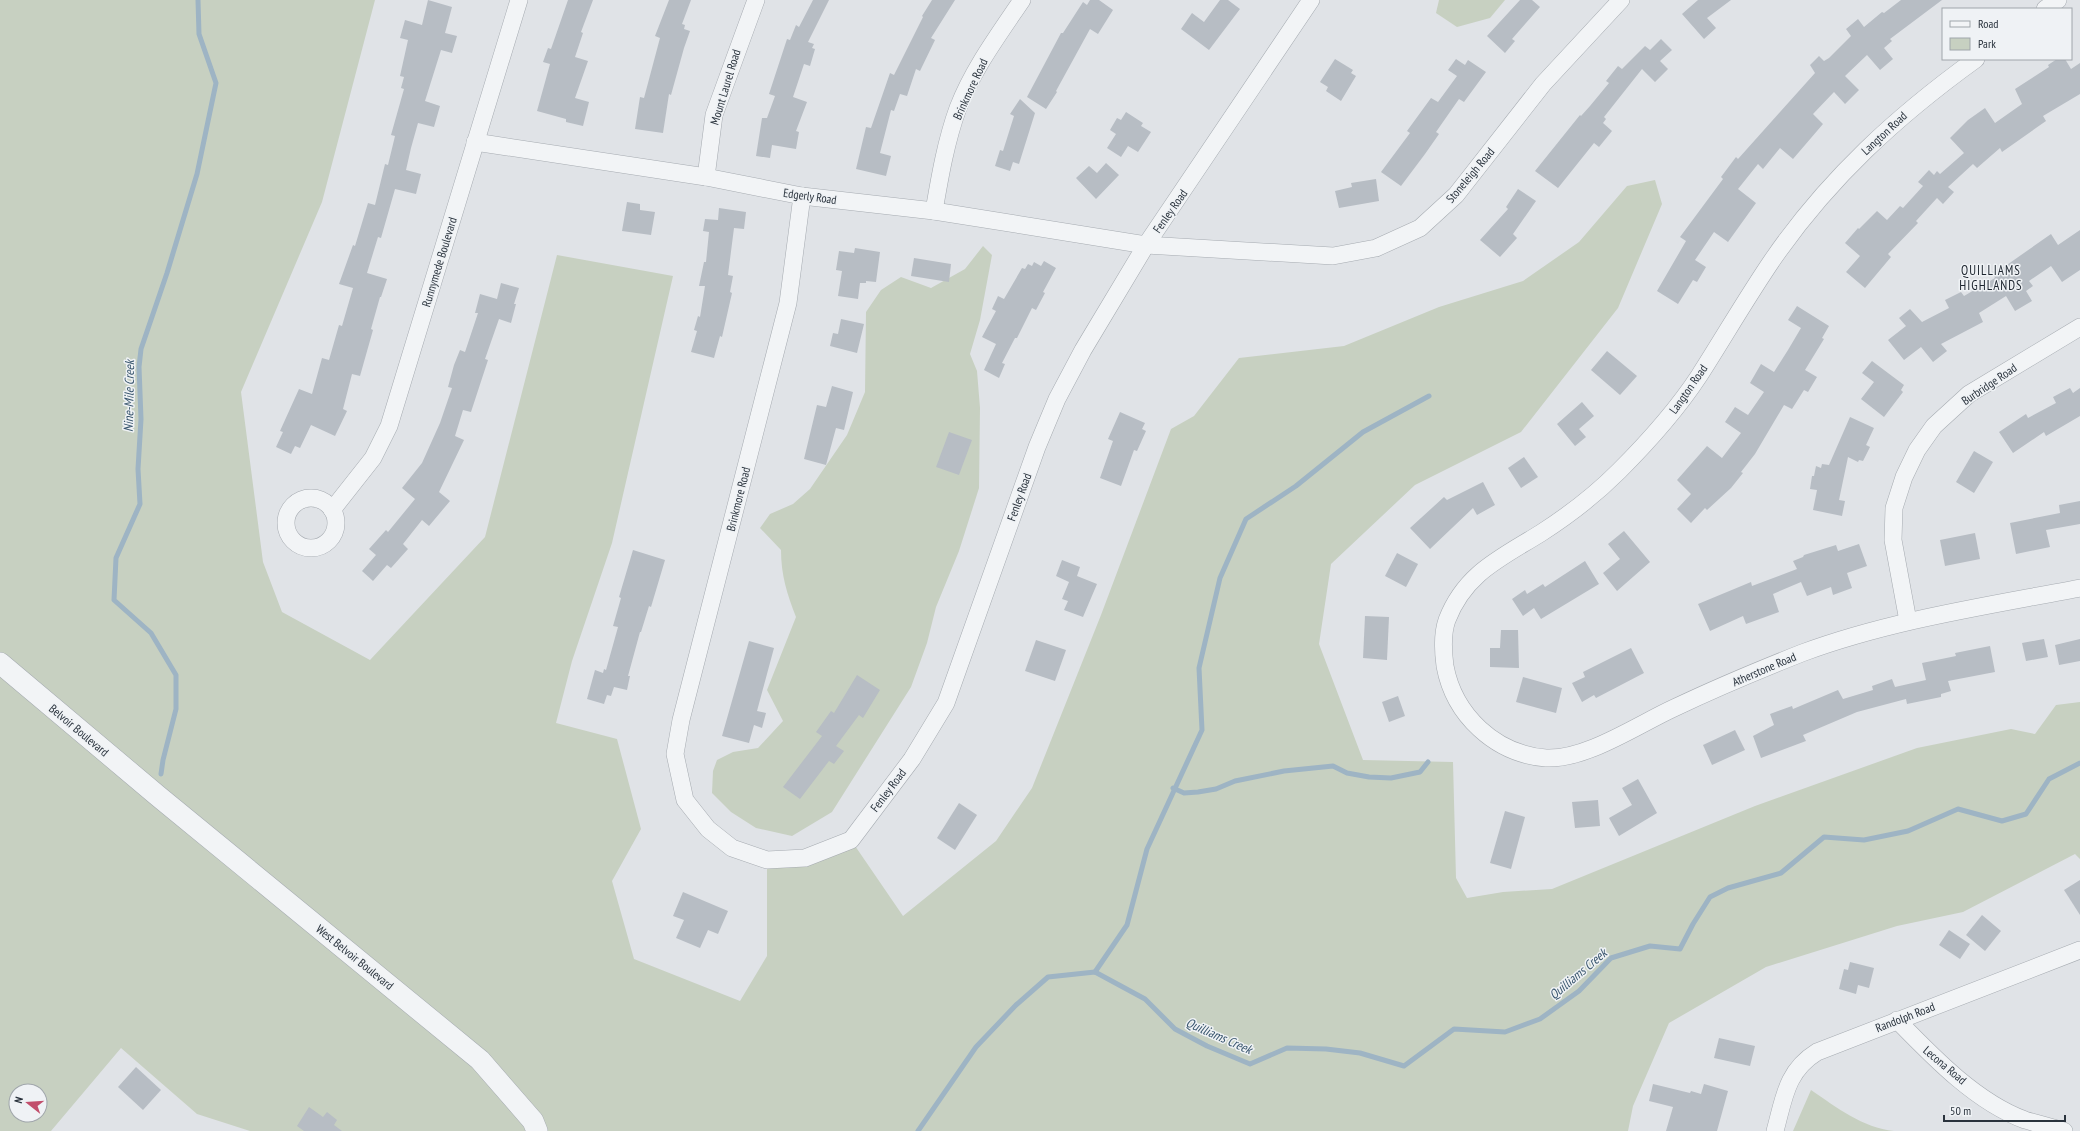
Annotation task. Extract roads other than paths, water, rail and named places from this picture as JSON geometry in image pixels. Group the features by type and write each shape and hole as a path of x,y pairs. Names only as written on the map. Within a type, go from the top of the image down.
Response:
{"street":[{"name":"Runnymede Boulevard","path":"332,510 373,458 389,426 519,0"},
{"name":"Mount Laurel Road","path":"706,177 714,115 756,0"},
{"name":"Brinkmore Road","path":"934,211 945,150 959,107 984,57 1022,0"},
{"name":"Fenley Road","path":"685,800 708,829 732,848 766,860 805,858 851,840 912,759 946,703 1037,448 1057,399 1083,350 1146,245 1311,0"},
{"name":"Stoneleigh Road","path":"1146,245 1333,256 1376,248 1420,228 1456,195 1543,84 1621,0"},
{"path":"2046,8 2058,0"},
{"name":"Langton Road","path":"1469,718 1456,698 1450,684 1443,652 1445,625 1454,604 1469,583 1483,569 1577,508 1614,476 1649,441 1698,377 1773,259 1806,214 1871,143 1927,94 1975,60"},
{"name":"Edgerly Road","path":"475,142 706,177 802,196 934,211 1146,245"},
{"name":"Brinkmore Road","path":"685,800 675,754 683,712 788,303 802,196"},
{"name":"Burbridge Road","path":"1908,621 1893,540 1894,508 1904,477 1917,450 1934,426 1969,394 2080,327"},
{"name":"Atherstone Road","path":"1469,718 1484,734 1507,749 1548,758 1571,756 1591,749 1676,707 1804,653 1908,621 2080,588"},
{"name":"Belvoir Boulevard","path":"0,663 158,796"},
{"name":"West Belvoir Boulevard","path":"158,796 480,1060 533,1121 537,1131"},
{"name":"Randolph Road","path":"1775,1131 1787,1089 1796,1068 1805,1059 1817,1052 1897,1020 2080,950"},
{"name":"Lecona Road","path":"1897,1020 1931,1055 1986,1099 2024,1119 2064,1131"}],"waterway":[{"name":"Nine-Mile Creek","path":"161,774 176,709 176,675 151,633 114,600 116,558 140,504 138,469 141,419 139,367 141,349 167,273 197,174 216,83 199,34 198,0"},
{"path":"1095,972 1127,925 1147,849 1202,730 1199,668 1220,578 1246,519 1296,486 1363,432 1429,396"},
{"path":"1173,788 1184,793 1198,792 1216,789 1235,781 1284,771 1333,766 1347,773 1369,777 1391,778 1420,772 1428,762"},
{"name":"Quilliams Creek","path":"918,1131 976,1047 1016,1005 1048,977 1095,972 1145,999 1175,1029 1207,1046 1250,1064 1287,1048 1326,1049 1360,1053 1404,1066 1454,1029 1505,1032 1540,1019 1579,991 1611,958 1650,946 1680,949 1693,924 1710,897 1728,888 1781,873 1824,837 1864,840 1908,831 1958,809 2002,821 2026,814 2049,779 2080,763"}],"district":[{"name":"QUILLIAMS HIGHLANDS","path":"1991,278"}]}
